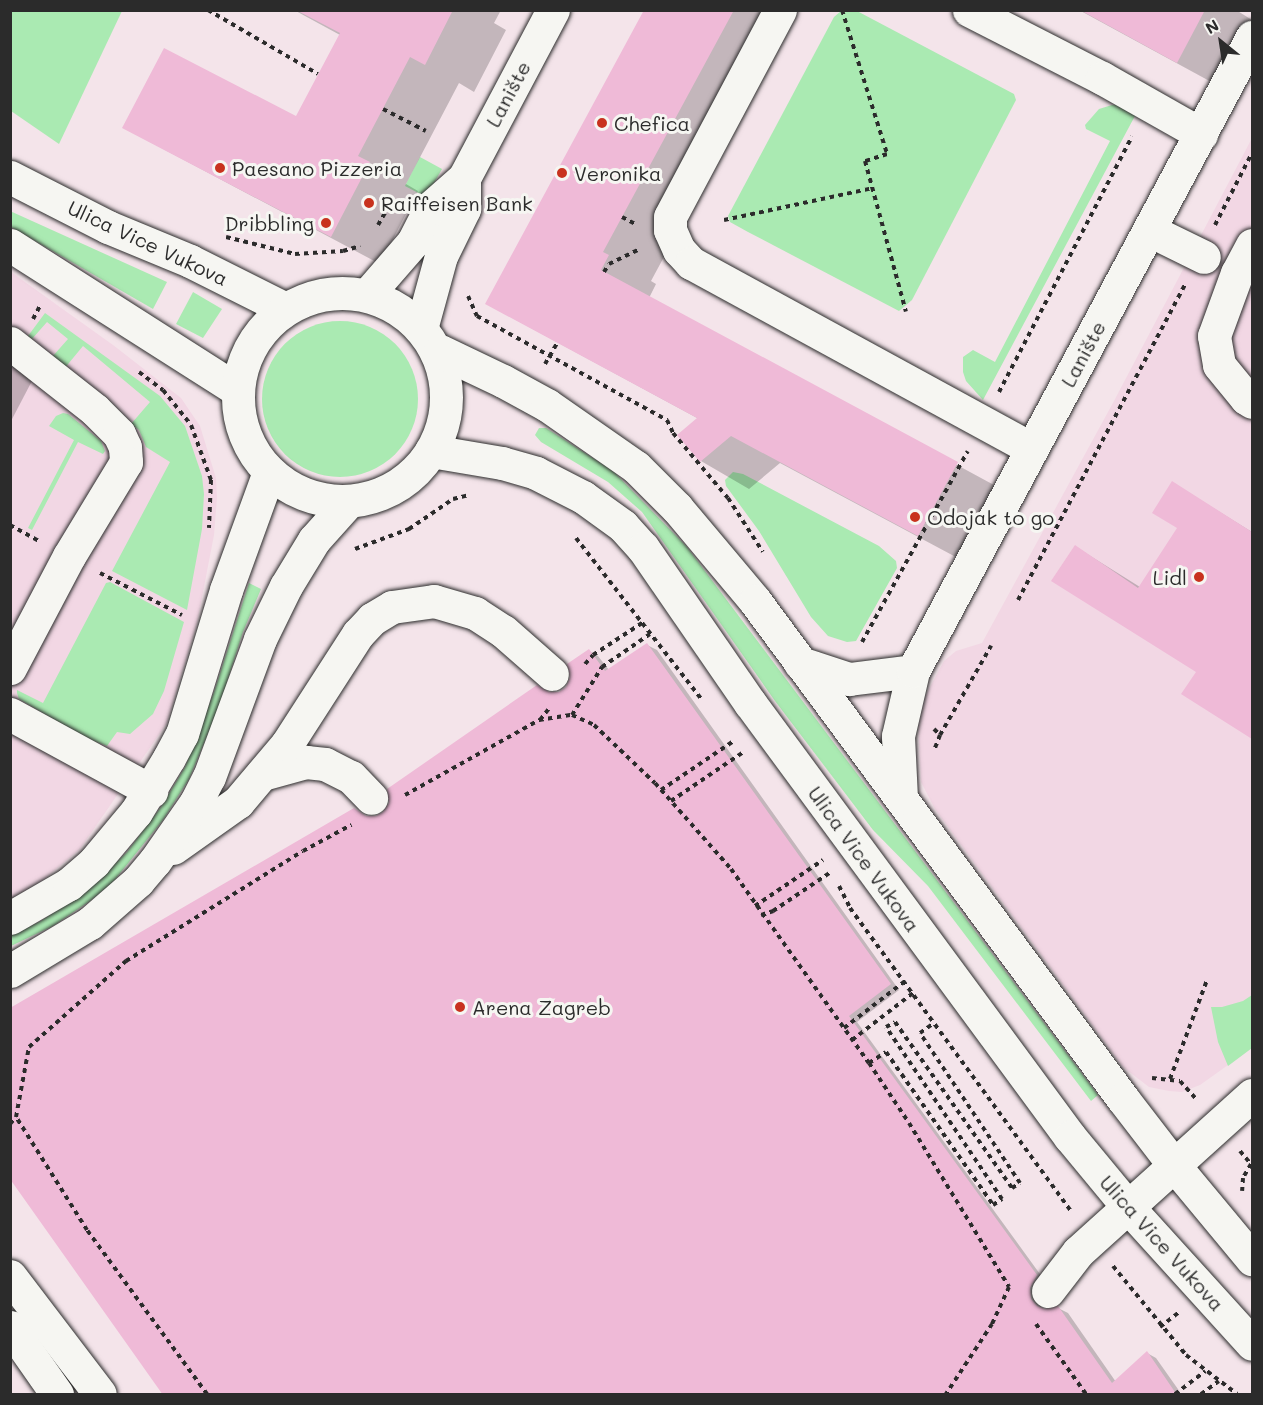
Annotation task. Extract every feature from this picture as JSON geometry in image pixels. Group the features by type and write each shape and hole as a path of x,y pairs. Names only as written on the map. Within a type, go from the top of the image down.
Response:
{"street":[{"name":"Lanište","path":"367,295 413,242 430,208 464,178 553,10"},
{"path":"780,10 670,216 670,230 679,250 691,263 1032,449"},
{"path":"969,10 1102,78 1201,134"},
{"name":"Lanište","path":"901,798 898,736 913,671 1252,37"},
{"name":"Ulica Vice Vukova","path":"10,177 108,227 190,261 286,309"},
{"name":"Lanište","path":"430,340 441,256 464,210 464,178"},
{"path":"1149,230 1201,256"},
{"path":"10,245 238,390"},
{"path":"1252,245 1245,278 1214,336 1219,365 1246,398 1252,402"},
{"path":"331,293 367,295 391,305 413,319 430,340 446,372 445,409 431,451 416,471 396,486 371,497 349,501 312,497 288,487 269,472 249,444 239,415 238,390 244,360 260,333 286,309 308,298 331,293"},
{"path":"430,340 547,405 611,448 649,478 714,550 1173,1164 1252,1259"},
{"path":"10,343 95,410 118,434 125,447 126,462 69,556 10,668"},
{"name":"Ulica Vice Vukova","path":"431,451 502,463 536,473 583,497 623,526 643,549 750,703 1070,1137 1127,1206 1252,1344"},
{"path":"10,918 60,890 94,862 113,843 151,790 182,735 201,679 226,590 269,472"},
{"path":"10,971 39,956 90,922 138,881 155,861 196,802 209,777 260,639 286,586 314,540 349,501"},
{"path":"155,861 238,802 287,744 358,634 372,619 393,607 434,602 475,613 503,631 552,674"},
{"path":"800,663 849,679 913,671"},
{"path":"10,714 151,790"},
{"path":"262,774 306,762 325,764 351,777 374,807"},
{"path":"1027,1287 1078,1252 1252,1095"},
{"path":"10,1276 100,1395"},
{"path":"10,1327 57,1395"}],"path":[{"path":"208,10 318,74"},
{"path":"842,10 887,154 865,160 906,312"},
{"path":"383,109 426,131"},
{"path":"998,394 1138,127"},
{"path":"1018,600 1201,256 1252,153"},
{"path":"724,220 873,188"},
{"path":"375,231 388,207 396,212"},
{"path":"222,236 295,254 344,251 358,248 367,240"},
{"path":"604,272 609,264 624,255 644,248"},
{"path":"468,291 471,308 477,316 667,420 673,433 728,498"},
{"path":"34,295 52,308"},
{"path":"544,368 549,354 557,343"},
{"path":"134,368 163,390 191,425 211,480 209,536"},
{"path":"857,651 973,442"},
{"path":"349,552 409,529 453,500 474,495"},
{"path":"10,525 46,544"},
{"path":"575,537 705,704"},
{"path":"94,569 192,620"},
{"path":"593,655 642,623"},
{"path":"572,715 602,667 650,634"},
{"path":"940,735 991,646"},
{"path":"10,1124 16,1117 28,1047 126,961 374,807 539,720 572,715 594,725 662,790 731,869 761,915 1027,1287 992,1324 946,1395"},
{"path":"662,790 739,737 743,743"},
{"path":"671,801 747,750"},
{"path":"817,851 850,908 1074,1215"},
{"path":"755,906 823,860"},
{"path":"761,915 773,911 831,872"},
{"path":"1170,1079 1207,980"},
{"path":"844,1028 905,981"},
{"path":"852,1040 913,993"},
{"path":"869,1063 886,1052 993,1205 1002,1199 886,1027 895,1022 1012,1188 1020,1183 920,1034 934,1023"},
{"path":"16,1117 87,1230 207,1395"},
{"path":"1242,1153 1251,1164 1241,1187 1244,1198"},
{"path":"1118,1273 1160,1327 1186,1355 1238,1395"},
{"path":"1160,1327 1187,1305"},
{"path":"1035,1323 1086,1395"},
{"path":"1175,1395 1206,1371"},
{"path":"1201,1395 1219,1381"}],"shaded area":[{"path":"1252,138 1252,1048 1200,1085 1182,1092 1169,1091 1149,1087 1123,1067 935,809 921,782 918,723 923,700 944,661 956,651 982,643 1114,401"},
{"path":"11,272 113,345 181,398 200,426 216,478 217,498 214,535 197,623 167,723 80,849 42,881 11,899"}],"green space":[{"path":"10,11 122,11 59,144 11,111"},
{"path":"841,11 857,11 1014,94 1016,100 912,300 899,311 730,222 728,216 834,17"},
{"path":"1121,105 1136,114 983,400 966,381 963,372 963,357 973,350 995,362 1110,141 1086,129 1085,125 1099,109"},
{"path":"420,157 442,169 426,197 405,186"},
{"path":"10,211 167,282 153,309 11,227"},
{"path":"193,292 222,309 203,338 176,324"},
{"path":"45,313 160,396 185,426 202,476 204,494 202,529 187,610 112,571 170,462 146,447 139,430 131,424 150,402 83,346 64,369 52,357 68,339 47,322 32,339 28,336"},
{"path":"340,321 370,327 395,344 412,369 418,399 412,429 395,454 370,471 340,477 310,471 285,454 268,429 262,399 268,369 285,344 310,327"},
{"path":"63,413 68,414 101,441 105,451 103,454 78,442 32,530 28,528 74,440 49,426 56,416"},
{"path":"539,428 546,428 613,471 687,547 1098,1095 1091,1101 928,886 873,830 775,701 642,512 608,482 541,442 535,435"},
{"path":"733,472 743,474 879,546 896,561 897,568 856,641 847,642 828,636 811,617 759,531 726,486 725,480"},
{"path":"110,582 184,622 164,691 153,714 130,734 117,732 107,746 86,738 19,699 17,690 43,703 106,583"},
{"path":"249,583 261,589 243,632 219,707 189,779 163,820 113,882 53,926 11,946 10,936 41,921 92,886 127,852 161,807 185,767 214,692"},
{"path":"1252,995 1252,1048 1228,1066 1218,1042 1211,1007 1222,1007 1243,1001"}],"building":[{"path":"296,10 453,10 425,65 410,57 358,156 370,162 331,237 122,128 164,48 296,116 340,33"},
{"path":"644,10 734,10 603,252 609,255 601,270 958,462 918,536 731,436 700,462 677,435 697,418 485,304"},
{"path":"1080,10 1205,10 1177,63"},
{"name":"Lidl","path":"1172,481 1252,532 1252,739 1181,694 1196,672 1051,581 1075,545 1138,588 1177,528 1152,513"},
{"name":"Arena Zagreb","path":"647,643 891,984 849,1016 1037,1275 1030,1288 1031,1299 1037,1306 1045,1309 1058,1306 1112,1383 1147,1351 1177,1395 163,1395 10,1179 10,1008 354,808 366,816 376,816 383,812 389,803 387,789 537,685 549,692 559,692 566,687 570,677 567,664 589,649 605,671"}],"place":[{"name":"Chefica","path":"602,123"},
{"name":"Paesano Pizzeria","path":"220,168"},
{"name":"Veronika","path":"562,173"},
{"name":"Raiffeisen Bank","path":"369,203"},
{"name":"Dribbling","path":"326,223"},
{"name":"Odojak to go","path":"915,517"},
{"name":"Lidl","path":"1199,577"},
{"name":"Arena Zagreb","path":"460,1007"}]}
